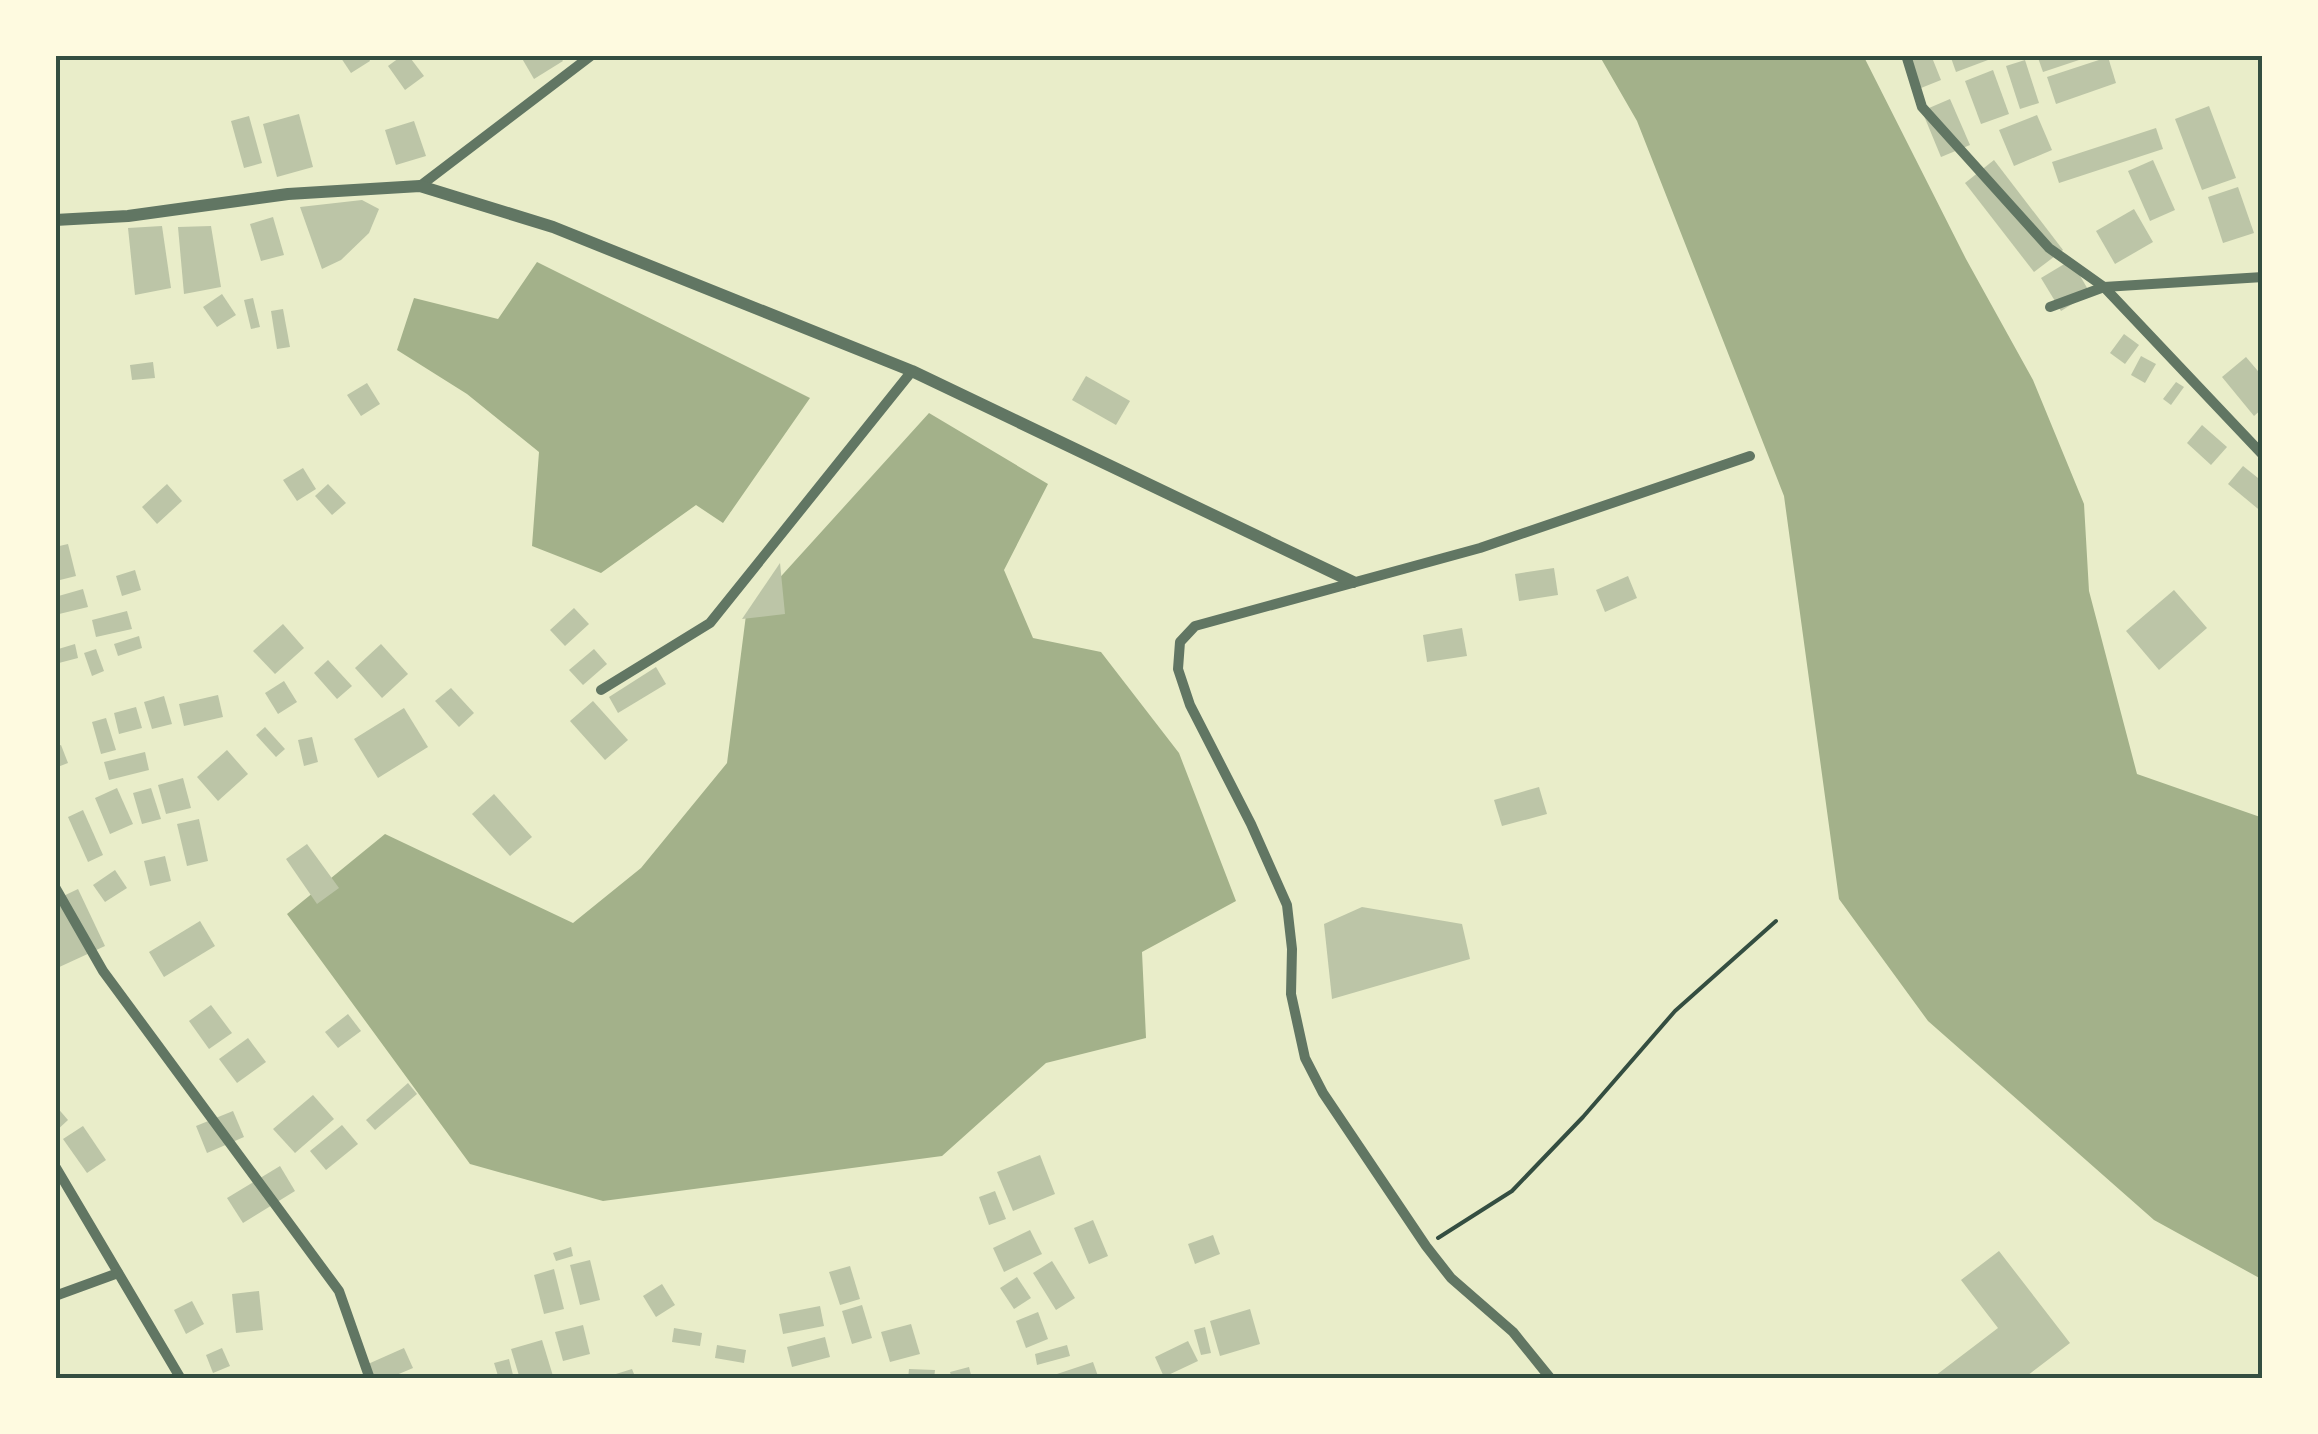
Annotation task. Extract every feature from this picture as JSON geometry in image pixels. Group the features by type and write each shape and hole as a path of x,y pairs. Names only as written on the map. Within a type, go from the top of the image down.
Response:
{"street":[{"path":"420,186 592,55"},
{"path":"1906,55 1922,107 2049,248 2104,287 2263,455"},
{"path":"55,220 128,216 288,194 420,186 553,227 912,371 1353,582"},
{"path":"2050,306 2104,287 2263,277"},
{"path":"601,690 710,623 912,371"},
{"path":"1551,1379 1513,1332 1451,1278 1426,1246 1323,1093 1305,1058 1291,994 1292,949 1286,905 1251,824 1190,705 1178,669 1180,642 1196,626 1480,548 1750,456"},
{"path":"55,887 103,971 340,1290 370,1379"},
{"path":"55,1166 181,1379"},
{"path":"55,1296 118,1272"}],"path":[{"path":"1426,1246 1512,1191 1583,1117 1674,1011 1776,921"}],"shaded area":[{"path":"1599,55 1863,55 1966,259 2033,380 2084,504 2089,591 2137,774 2263,818 2263,1280 2154,1220 1928,1021 1839,899 1784,496 1637,121"},
{"path":"537,262 810,398 723,523 696,505 601,573 532,546 539,452 467,394 397,350 414,298 498,319"},
{"path":"929,413 1048,484 1004,570 1033,638 1101,652 1179,753 1236,901 1142,952 1146,1038 1046,1063 942,1156 603,1201 470,1164 287,914 385,834 573,923 641,868 727,763 746,615"}],"building":[{"path":"339,55 367,55 370,61 351,73"},
{"path":"408,55 424,76 405,90 388,66"},
{"path":"520,55 559,55 563,61 534,79"},
{"path":"1902,55 1931,55 1941,80 1916,90"},
{"path":"1950,55 1986,55 1988,60 1956,72"},
{"path":"2037,55 2090,55 2091,56 2043,72"},
{"path":"2108,57 2116,83 2056,104 2047,77"},
{"path":"2025,60 2039,103 2020,109 2006,66"},
{"path":"1993,70 2009,114 1981,124 1965,81"},
{"path":"1950,99 1970,145 1941,157 1922,111"},
{"path":"2209,106 2236,178 2202,190 2175,119"},
{"path":"299,114 313,167 277,177 263,124"},
{"path":"2037,115 2052,150 2014,166 1999,130"},
{"path":"249,116 262,163 244,168 231,121"},
{"path":"414,121 426,156 396,165 385,130"},
{"path":"2156,128 2163,149 2059,183 2052,162"},
{"path":"1994,160 2063,250 2034,272 1965,183"},
{"path":"2153,160 2175,210 2150,221 2128,171"},
{"path":"2238,187 2254,233 2223,243 2208,197"},
{"path":"362,200 379,209 369,233 341,260 322,269 300,207"},
{"path":"2134,209 2153,242 2115,264 2096,231"},
{"path":"273,217 284,255 261,261 250,224"},
{"path":"162,226 171,288 135,295 128,228"},
{"path":"211,226 221,287 184,294 178,227"},
{"path":"2071,260 2090,293 2061,311 2041,278"},
{"path":"222,294 236,315 217,327 203,307"},
{"path":"253,298 260,327 251,329 244,300"},
{"path":"283,309 290,347 277,349 271,311"},
{"path":"2124,334 2139,345 2125,364 2110,353"},
{"path":"2141,356 2156,364 2145,383 2131,375"},
{"path":"2246,357 2263,377 2263,408 2254,416 2222,377"},
{"path":"153,362 155,378 132,380 130,365"},
{"path":"1086,376 1130,401 1116,425 1072,400"},
{"path":"2176,382 2184,387 2171,405 2163,399"},
{"path":"367,383 380,404 361,416 347,395"},
{"path":"2202,425 2227,447 2211,465 2187,443"},
{"path":"2243,466 2263,482 2263,513 2228,484"},
{"path":"303,468 316,489 297,501 283,480"},
{"path":"167,484 182,501 157,524 142,507"},
{"path":"328,484 346,503 332,515 315,496"},
{"path":"68,544 76,576 60,580 55,547"},
{"path":"780,563 785,614 742,619"},
{"path":"1554,568 1558,595 1519,601 1515,574"},
{"path":"135,570 141,590 122,596 116,576"},
{"path":"1628,576 1637,598 1605,612 1596,590"},
{"path":"83,589 88,607 55,615 55,597"},
{"path":"2174,590 2207,628 2159,670 2126,631"},
{"path":"574,608 589,624 565,646 550,630"},
{"path":"127,611 132,629 96,637 92,620"},
{"path":"283,624 304,648 275,674 253,651"},
{"path":"1462,628 1467,656 1427,662 1423,635"},
{"path":"139,636 142,648 118,656 114,644"},
{"path":"75,644 78,658 55,664 55,650"},
{"path":"381,644 408,674 382,698 355,668"},
{"path":"96,649 104,671 92,676 84,653"},
{"path":"594,649 607,664 583,685 569,670"},
{"path":"328,660 352,686 337,699 314,673"},
{"path":"656,667 666,684 618,713 609,697"},
{"path":"284,681 297,702 278,714 265,693"},
{"path":"451,688 474,713 459,727 435,701"},
{"path":"218,695 223,717 184,726 179,704"},
{"path":"164,696 172,724 152,729 144,702"},
{"path":"593,701 628,740 605,760 570,721"},
{"path":"136,707 142,728 119,734 114,713"},
{"path":"404,708 428,747 378,778 354,739"},
{"path":"106,718 116,750 101,754 92,722"},
{"path":"265,727 285,749 276,757 256,735"},
{"path":"312,737 318,762 304,766 298,740"},
{"path":"61,745 68,763 55,768 55,747"},
{"path":"227,750 248,774 218,801 197,777"},
{"path":"145,752 149,770 109,780 104,762"},
{"path":"183,778 191,808 166,814 158,785"},
{"path":"1539,787 1547,814 1502,826 1494,800"},
{"path":"117,788 133,824 110,834 95,798"},
{"path":"151,788 161,819 142,824 133,793"},
{"path":"494,794 532,837 510,856 472,814"},
{"path":"83,810 103,855 88,862 68,817"},
{"path":"199,819 208,861 187,866 177,824"},
{"path":"307,844 339,888 317,904 286,859"},
{"path":"165,856 171,881 150,886 144,861"},
{"path":"115,870 127,888 105,902 93,885"},
{"path":"78,889 105,946 55,969 55,900"},
{"path":"1362,907 1462,924 1470,959 1332,999 1324,924"},
{"path":"200,921 215,946 164,977 149,952"},
{"path":"211,1005 232,1033 209,1049 189,1021"},
{"path":"348,1014 361,1031 338,1048 325,1032"},
{"path":"248,1038 266,1062 237,1083 219,1059"},
{"path":"408,1083 417,1094 375,1130 366,1120"},
{"path":"313,1095 334,1119 295,1153 273,1129"},
{"path":"55,1105 68,1120 55,1132"},
{"path":"233,1111 244,1137 207,1153 196,1126"},
{"path":"342,1125 358,1144 326,1170 310,1151"},
{"path":"83,1126 106,1160 87,1173 63,1139"},
{"path":"1040,1155 1055,1194 1013,1211 997,1172"},
{"path":"280,1166 295,1191 243,1223 227,1198"},
{"path":"995,1191 1006,1219 989,1225 979,1197"},
{"path":"1093,1220 1108,1256 1089,1264 1074,1228"},
{"path":"1030,1230 1042,1254 1004,1272 993,1248"},
{"path":"1213,1235 1220,1254 1195,1264 1188,1244"},
{"path":"571,1247 573,1256 556,1261 553,1253"},
{"path":"1999,1251 2070,1343 2023,1379 1931,1379 1998,1328 1961,1280"},
{"path":"590,1260 600,1300 580,1305 570,1265"},
{"path":"1052,1261 1075,1298 1056,1310 1033,1273"},
{"path":"850,1266 860,1299 840,1305 829,1272"},
{"path":"554,1269 564,1309 544,1314 534,1275"},
{"path":"1017,1277 1031,1298 1014,1309 1000,1288"},
{"path":"662,1284 675,1305 656,1317 643,1296"},
{"path":"259,1291 263,1330 236,1333 232,1294"},
{"path":"192,1301 204,1324 186,1334 174,1310"},
{"path":"862,1305 872,1338 852,1344 842,1311"},
{"path":"820,1306 824,1326 783,1334 779,1314"},
{"path":"1250,1309 1260,1344 1220,1356 1210,1321"},
{"path":"1038,1312 1048,1339 1026,1348 1016,1321"},
{"path":"911,1324 920,1354 890,1362 881,1332"},
{"path":"583,1325 590,1354 563,1361 555,1332"},
{"path":"1205,1327 1211,1353 1201,1355 1194,1330"},
{"path":"674,1328 702,1333 700,1346 672,1342"},
{"path":"825,1337 830,1357 792,1367 787,1347"},
{"path":"542,1340 553,1376 520,1379 511,1349"},
{"path":"1188,1341 1198,1361 1164,1377 1155,1357"},
{"path":"717,1345 746,1350 744,1363 715,1358"},
{"path":"1067,1345 1070,1356 1037,1365 1035,1354"},
{"path":"222,1348 230,1366 213,1373 206,1355"},
{"path":"404,1348 413,1368 387,1379 375,1379 368,1364"},
{"path":"509,1359 514,1379 499,1379 494,1363"},
{"path":"1093,1362 1099,1379 1045,1378"},
{"path":"969,1367 972,1379 952,1379 950,1372"},
{"path":"632,1369 636,1379 603,1379 603,1378"},
{"path":"909,1369 935,1370 934,1379 908,1379"}]}
